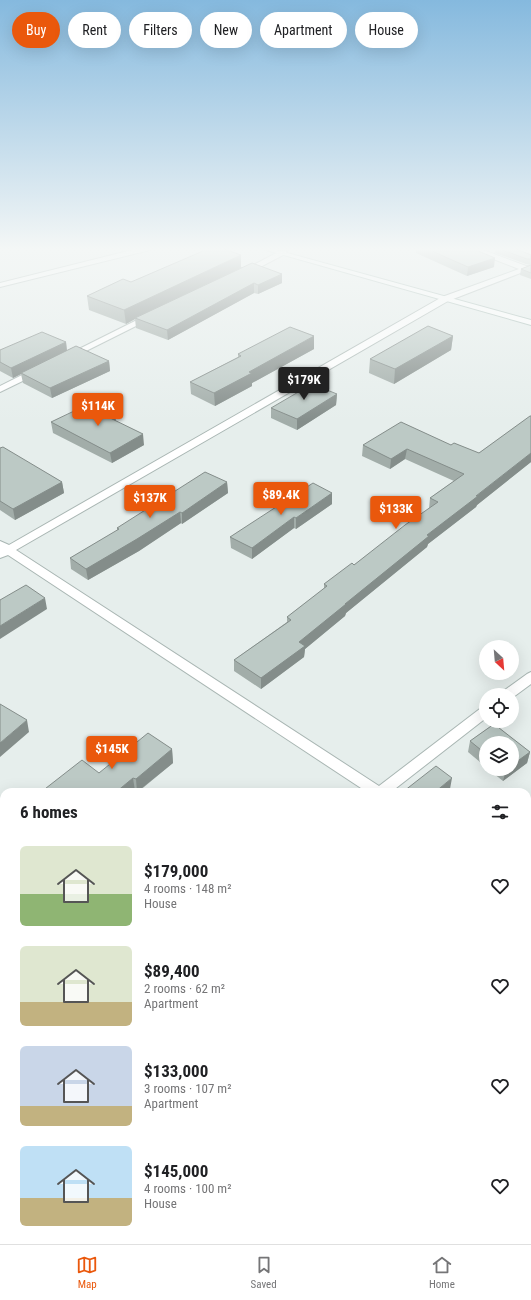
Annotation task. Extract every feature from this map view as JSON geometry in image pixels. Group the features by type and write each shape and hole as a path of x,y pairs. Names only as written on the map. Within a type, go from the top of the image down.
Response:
{"street":[{"path":"374,788 3,550 433,306"},
{"path":"470,306 531,323"},
{"path":"56,362 155,314"},
{"path":"0,389 42,369"},
{"path":"516,688 531,676"},
{"path":"385,788 479,716"}],"building":[{"path":"114,306 132,306 124,310"},
{"path":"160,306 211,306 167,330 135,318"},
{"path":"428,326 453,336 395,369 370,359"},
{"path":"290,327 314,336 249,372 252,373 214,393 190,382 241,356 238,354"},
{"path":"42,332 66,342 11,368 0,362 0,350"},
{"path":"76,346 109,361 50,388 21,373"},
{"path":"312,384 337,394 297,419 271,408"},
{"path":"95,401 115,411 106,416 143,434 110,453 51,422"},
{"path":"530,416 531,453 427,535 429,536 299,642 305,646 261,678 234,660 291,620 287,617 327,586 324,584 352,563 354,565 405,525 438,502 430,498 464,474 407,449 391,459 363,445 401,422 451,445 454,443 479,453"},
{"path":"3,447 62,482 13,509 0,501 0,448"},
{"path":"205,472 227,482 182,513 180,512 86,569 70,558 119,529 117,528"},
{"path":"313,483 332,493 296,518 294,517 252,548 230,537"},
{"path":"26,585 45,598 0,626 0,600"},
{"path":"0,704 27,720 0,743"},
{"path":"488,728 499,728 509,736 479,736 479,748 470,741"},
{"path":"148,733 172,749 136,779 133,778 121,788 46,788 82,760 99,773"},
{"path":"519,743 530,752 519,760"},
{"path":"436,766 452,778 440,788 408,788"}]}
